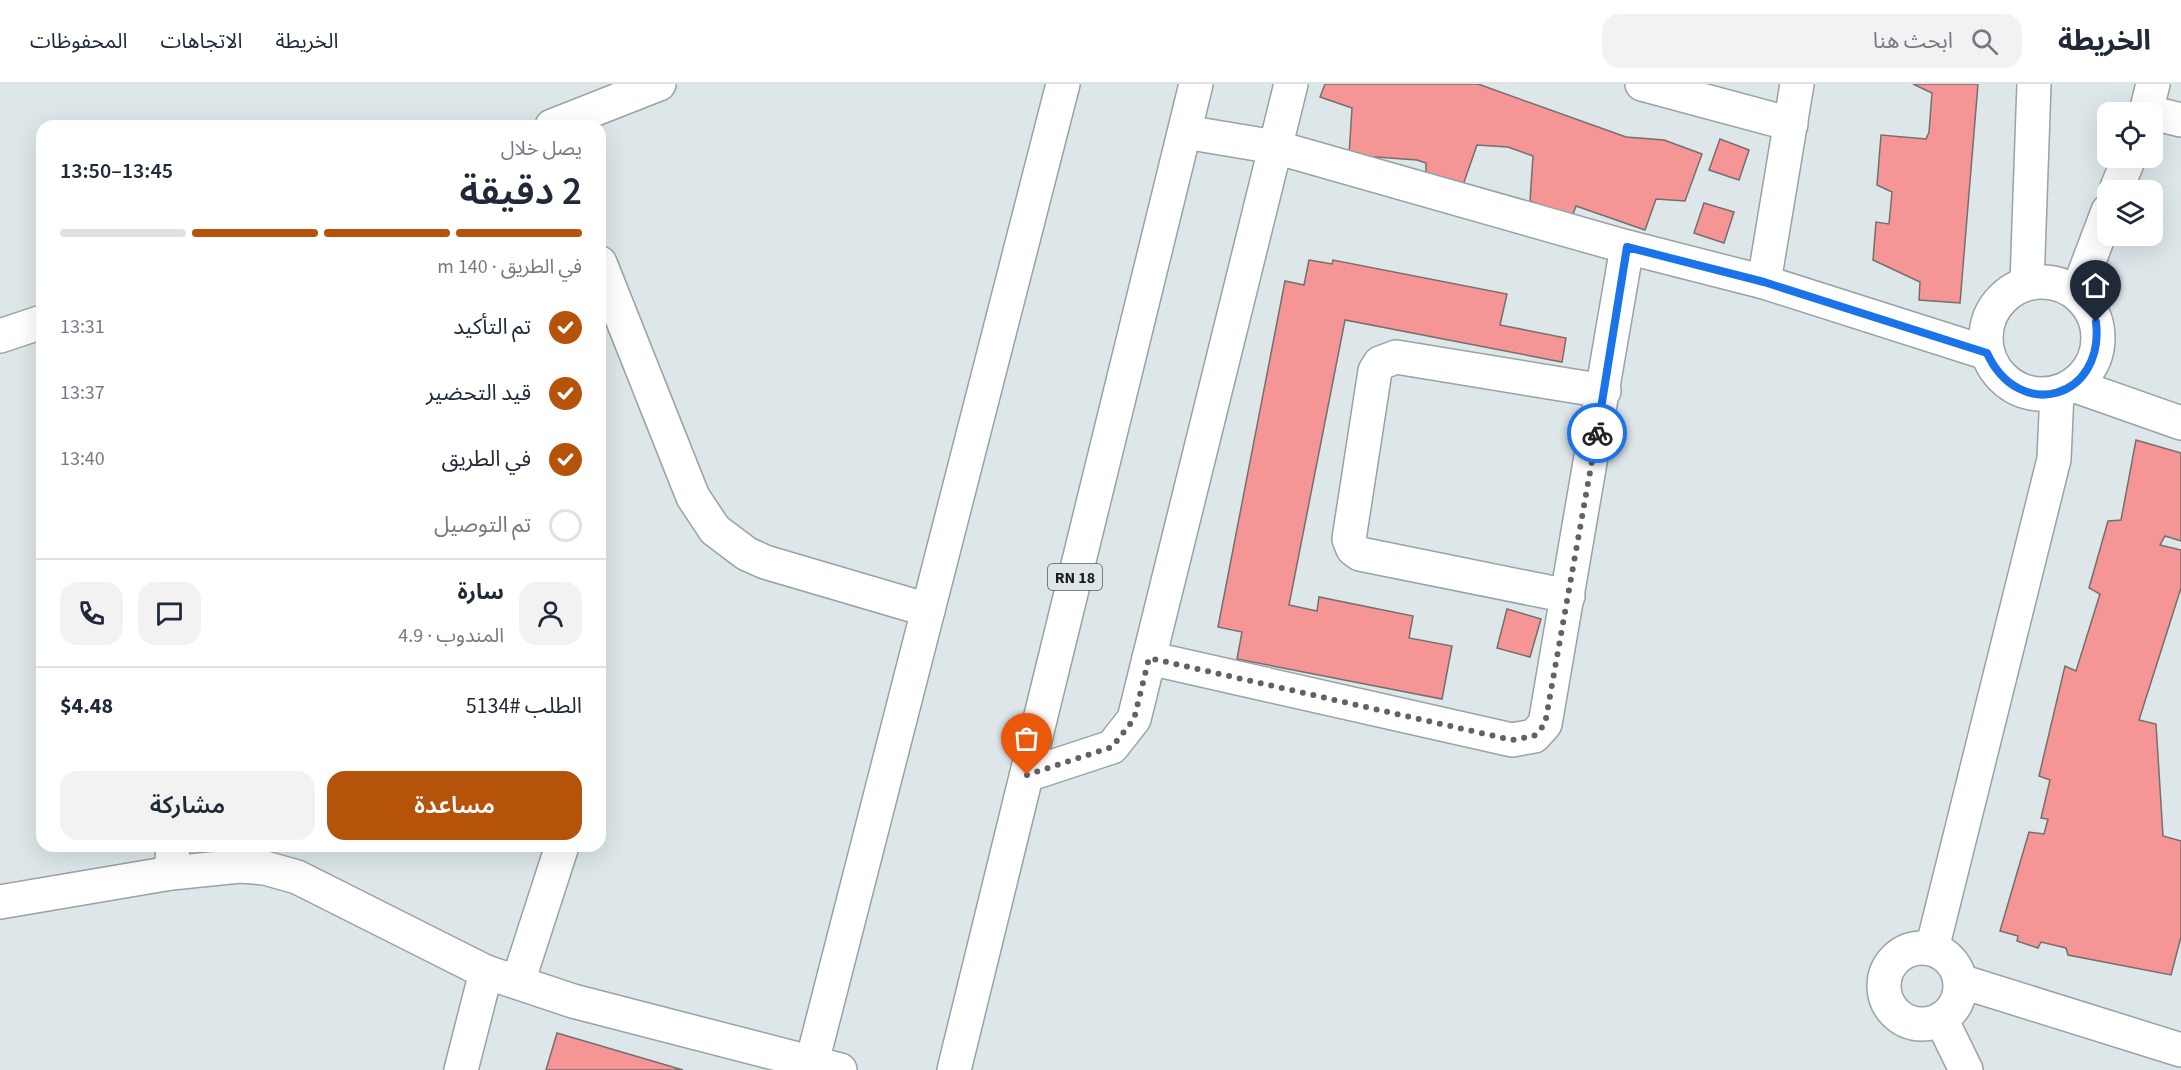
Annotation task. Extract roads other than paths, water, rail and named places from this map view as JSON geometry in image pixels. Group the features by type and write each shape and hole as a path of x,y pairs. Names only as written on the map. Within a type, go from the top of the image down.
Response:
{"street":[{"path":"567,120 659,84"},
{"path":"0,902 172,860 265,868 297,877 486,972 573,1001 820,1068 928,610 1063,84"},
{"name":"RN 18","path":"954,1070 1196,84"},
{"path":"1027,775 1112,747 1134,719 1291,84"},
{"path":"1642,84 1791,124"},
{"path":"1764,282 1797,84"},
{"path":"2027,283 2034,84"},
{"path":"2163,112 2181,120"},
{"path":"1185,132 1275,147 1627,247 1764,282 1987,353"},
{"path":"2077,293 2097,241"},
{"path":"1149,658 1512,740 1534,736 1545,724 1627,247"},
{"path":"606,278 693,498 715,530 730,543 765,562 928,610"},
{"path":"2044,281 2061,284 2077,293 2089,306 2096,322 2098,340 2095,357 2086,373 2065,389 2040,394 2014,387 1994,369 1987,353 1985,336 1988,318 1997,302 2010,290 2027,283 2044,281"},
{"path":"0,336 36,323"},
{"path":"1568,596 1360,554 1353,549 1349,539 1375,371 1380,363 1396,357 1604,391"},
{"path":"2065,389 2181,423"},
{"path":"1932,949 2054,459 2065,389"},
{"path":"518,982 560,852"},
{"path":"1918,948 1932,949 1946,956 1956,966 1960,981 1959,996 1953,1010 1941,1019 1927,1024 1912,1023 1899,1017 1889,1005 1884,991 1886,976 1892,963 1904,953 1918,948"},
{"path":"461,1070 486,972"},
{"path":"1960,981 2181,1050"},
{"path":"1941,1019 1966,1070"}]}
